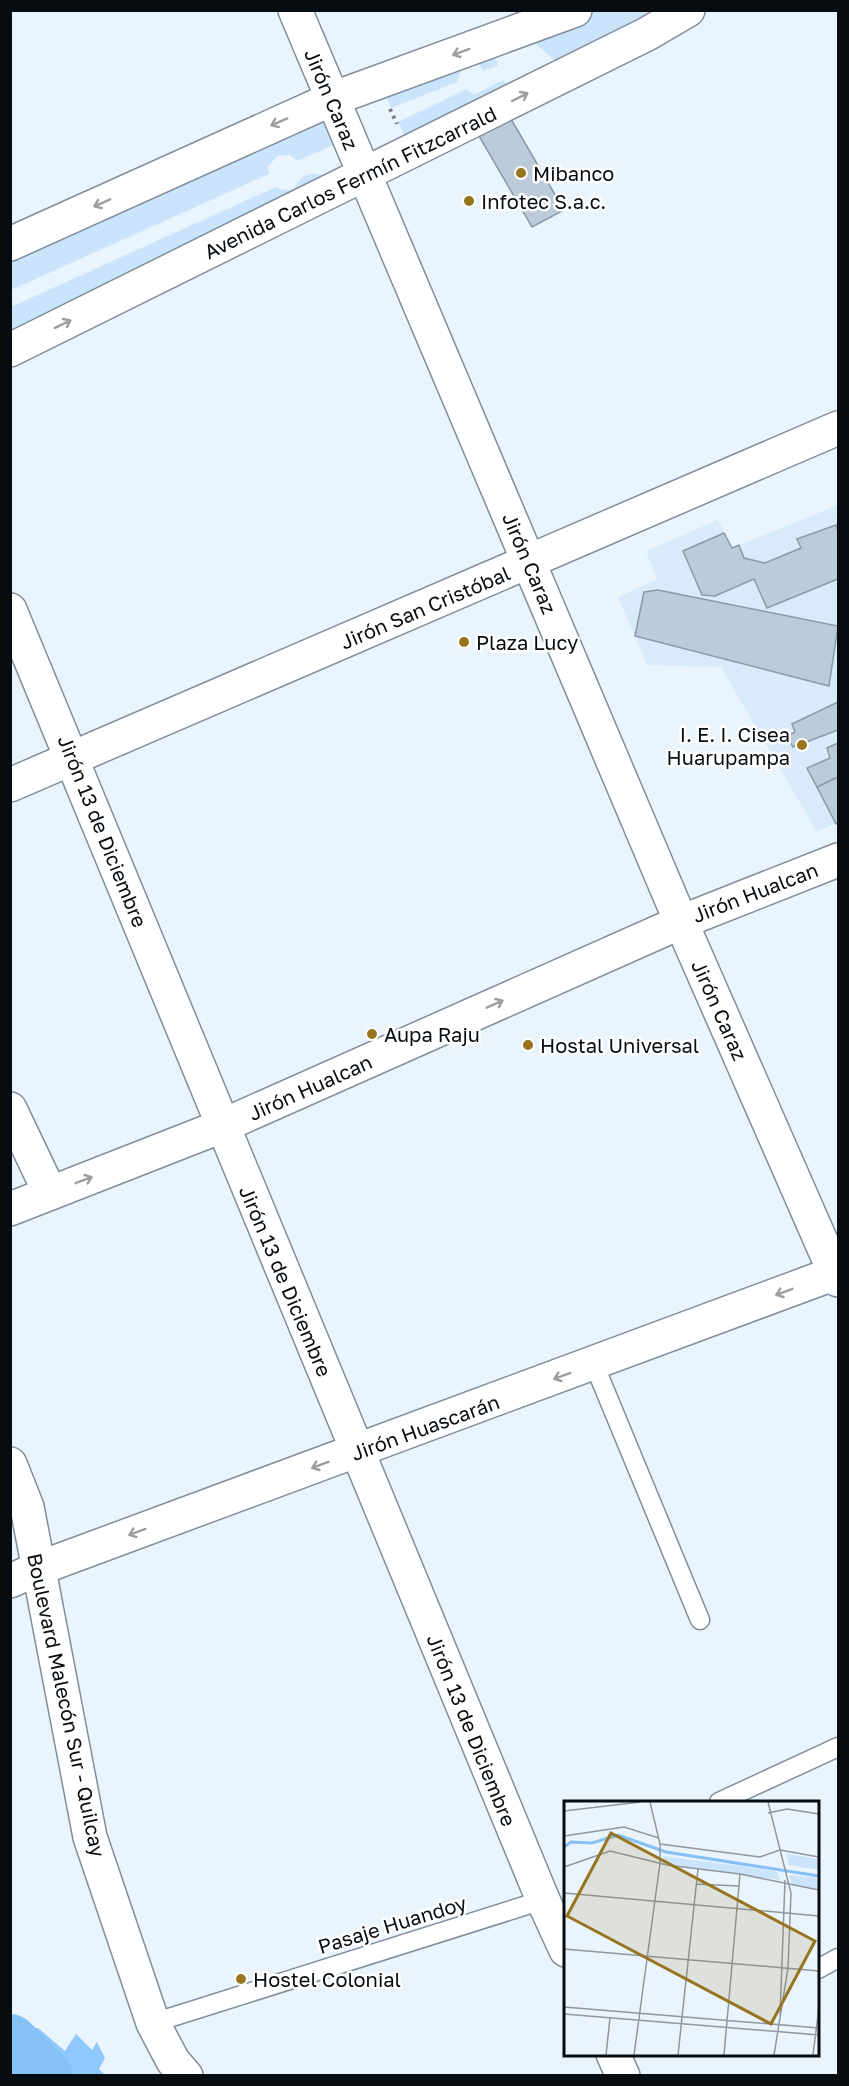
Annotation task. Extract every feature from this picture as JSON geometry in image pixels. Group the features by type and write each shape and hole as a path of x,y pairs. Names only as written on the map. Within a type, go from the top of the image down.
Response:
{"street":[{"name":"Jirón Caraz","path":"295,10 681,922 838,1275"},
{"path":"10,244 332,99 575,10"},
{"name":"Avenida Carlos Fermín Fitzcarrald","path":"10,350 647,34 688,10"},
{"name":"Jirón San Cristóbal","path":"10,785 838,428"},
{"name":"Jirón 13 de Diciembre","path":"10,610 74,758 222,1126 543,1900 564,1946"},
{"name":"Jirón Hualcan","path":"10,1209 222,1126 681,922 838,860"},
{"path":"10,1109 50,1193"},
{"name":"Jirón Huascarán","path":"24,1575 838,1275"},
{"name":"Boulevard Malecón Sur - Quilcay","path":"10,1464 27,1507 24,1575 90,1837 153,2023 173,2061 186,2076"},
{"path":"614,2056 623,2076"}],"lane":[{"path":"594,1364 700,1620"},
{"path":"723,1801 838,1747"},
{"name":"Pasaje Huandoy","path":"153,2023 543,1900"},
{"path":"819,1968 838,1958"}],"path":[{"path":"378,82 410,152"}],"shaded area":[{"path":"585,11 677,11 567,72 523,32"},
{"path":"489,44 498,65 484,71 478,64 461,71 457,82 391,108 379,83"},
{"path":"503,80 516,97 411,149 398,122 467,89 474,95"},
{"path":"319,106 338,143 297,161 290,155 277,156 268,167 269,174 11,290 11,253"},
{"path":"312,173 349,181 11,344 11,307 276,187 284,190 293,189 302,177"},
{"name":"I. E. I. Cisea Huarupampa","path":"838,505 838,822 817,832 721,667 647,665 618,597 657,579 646,551 718,520 732,548"},
{"path":"21,2028 38,2028 65,2051 76,2034 92,2050 97,2042 105,2058 99,2069 105,2075 54,2075 27,2048 23,2042"}],"building":[{"name":"Mibanco","path":"511,119 564,210 532,227 479,136"},
{"path":"836,525 838,579 767,608 754,579 715,596 702,595 683,551 724,533 732,548 739,545 744,558 765,563 801,548 797,539"},
{"path":"658,590 838,626 829,686 635,636 644,592"},
{"path":"838,702 838,730 793,747 787,736 795,732 792,724"},
{"path":"838,743 838,777 817,787 807,768 830,758 827,748"},
{"path":"838,777 838,822 836,824 817,787"}],"waterway":[{"path":"10,2042 44,2076"}],"place":[{"name":"Mibanco","path":"521,173"},
{"name":"Infotec S.a.c.","path":"469,201"},
{"name":"Plaza Lucy","path":"464,642"},
{"name":"I. E. I. Cisea Huarupampa","path":"802,745"},
{"name":"Aupa Raju","path":"372,1034"},
{"name":"Hostal Universal","path":"528,1045"},
{"name":"Hostel Colonial","path":"241,1979"}]}
